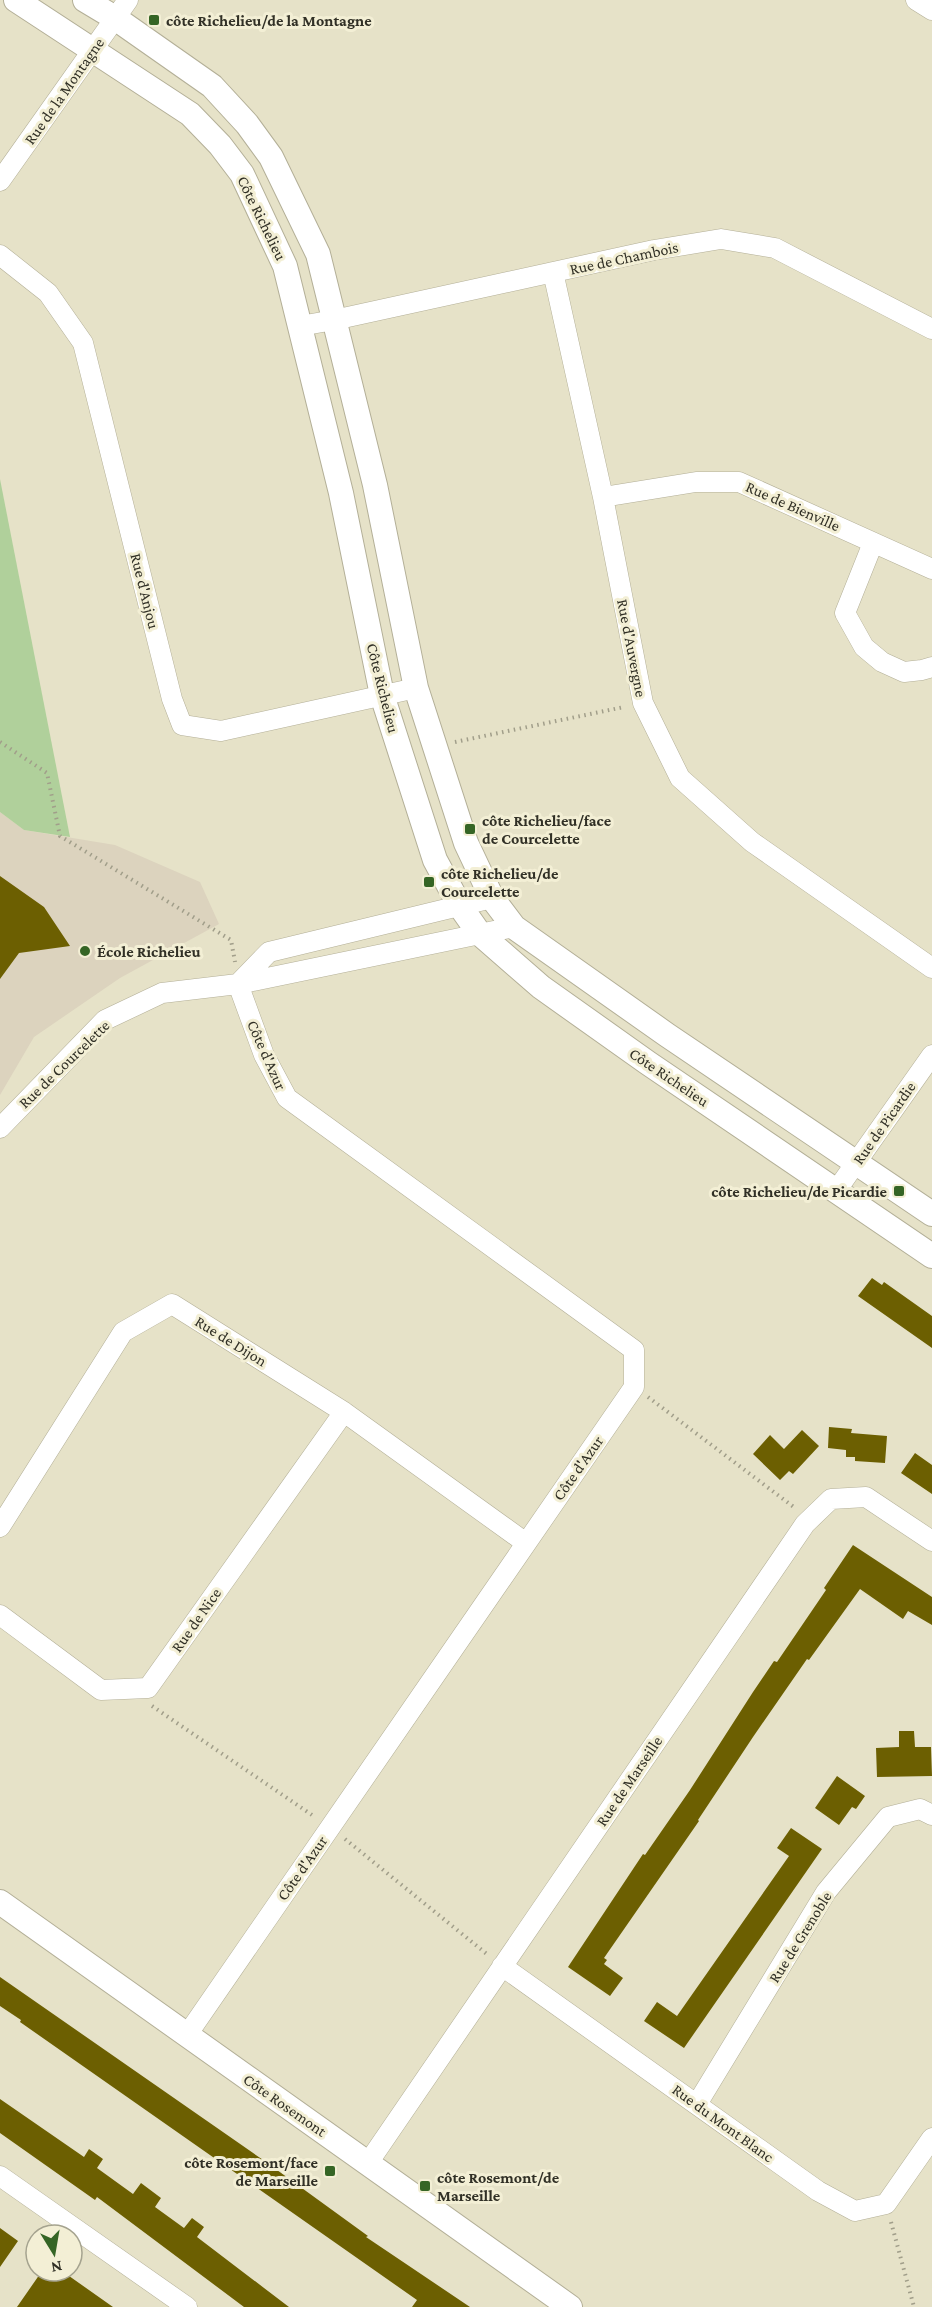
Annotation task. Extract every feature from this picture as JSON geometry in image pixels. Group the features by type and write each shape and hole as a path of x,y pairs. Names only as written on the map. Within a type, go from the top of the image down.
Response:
{"street":[{"name":"Côte Richelieu","path":"16,0 190,114 220,145 237,167 285,266 341,493 382,695 435,860 460,906 479,933 541,987 932,1256"},
{"name":"Côte Richelieu","path":"85,0 122,9 212,86 247,124 271,157 318,254 375,485 416,688 466,843 492,898 514,927 667,1035 932,1214"},
{"path":"916,0 932,10"},
{"name":"Rue de la Montagne","path":"0,181 122,9"},
{"name":"Rue de Chambois","path":"300,326 654,250 722,239 775,248 932,329"},
{"name":"Rue d'Anjou","path":"0,255 48,292 83,343 172,699 182,725 221,731 416,688"},
{"name":"Rue d'Auvergne","path":"553,272 603,497 643,704 680,778 752,842 932,968"},
{"name":"Rue de Bienville","path":"603,497 696,482 739,482 932,569"},
{"path":"873,543 845,613 864,647 882,662 904,672 932,667"},
{"path":"238,984 269,952 492,898"},
{"name":"Rue de Courcelette","path":"0,1128 105,1020 162,993 238,984 514,927"},
{"name":"Côte d'Azur","path":"187,2035 634,1388 634,1350 286,1098 264,1055 238,984"},
{"name":"Rue de Picardie","path":"836,1191 932,1054"},
{"name":"Rue de Dijon","path":"0,1527 123,1332 172,1304 344,1412 526,1543"},
{"name":"Rue de Nice","path":"0,1616 101,1690 148,1688 344,1412"},
{"name":"Rue de Marseille","path":"368,2163 805,1524 831,1499 866,1497 932,1541"},
{"name":"Rue de Grenoble","path":"697,2104 826,1892 888,1817 920,1809 932,1815"},
{"name":"Côte Rosemont","path":"0,1902 570,2307"},
{"name":"Rue du Mont Blanc","path":"502,1966 818,2191 855,2211 886,2204"},
{"path":"886,2204 932,2138"},
{"path":"0,2176 187,2307"}],"path":[{"path":"435,746 643,704"},
{"path":"0,742 46,773 60,836 231,940 238,984"},
{"path":"634,1388 810,1519"},
{"path":"127,1689 330,1827 502,1966"},
{"path":"886,2204 912,2307"}],"shaded area":[{"name":"École Richelieu","path":"0,812 24,830 115,845 200,882 219,924 120,978 34,1037 0,1095"}],"green space":[{"path":"0,479 70,837 24,830 0,812"}],"building":[{"name":"École Richelieu","path":"0,876 44,907 70,946 19,953 0,979"},
{"path":"872,1278 882,1285 884,1282 932,1316 932,1348 858,1296"},
{"path":"829,1427 852,1429 851,1433 887,1436 885,1463 855,1461 855,1457 846,1457 846,1450 828,1448"},
{"path":"802,1430 819,1446 793,1474 789,1471 780,1480 753,1454 770,1435 784,1449"},
{"path":"915,1453 932,1465 932,1494 901,1473"},
{"path":"853,1545 932,1597 932,1625 908,1611 903,1619 860,1589 809,1660 807,1659 604,1958 607,1960 604,1964 623,1978 610,1996 568,1967 643,1854 645,1855 690,1790 774,1661 777,1662 826,1590 824,1588"},
{"path":"899,1731 914,1731 915,1747 931,1747 932,1776 877,1777 876,1748 899,1747"},
{"path":"837,1776 865,1796 856,1809 852,1807 839,1825 815,1808"},
{"path":"791,1828 822,1849 684,2048 644,2021 657,2002 677,2016 789,1856 777,1848"},
{"path":"0,1977 266,2162 368,2236 366,2237 470,2307 412,2307 417,2300 0,2006"},
{"path":"0,2099 84,2157 89,2149 103,2159 97,2168 133,2194 141,2183 161,2198 155,2207 184,2228 192,2218 204,2227 197,2237 289,2307 244,2307 97,2197 95,2200 0,2133"},
{"path":"0,2228 18,2241 0,2267"},
{"path":"34,2283 79,2283 113,2307 17,2307"}],"place":[{"name":"côte Richelieu/de la Montagne","path":"154,20"},
{"name":"côte Richelieu/face de Courcelette","path":"470,829"},
{"name":"côte Richelieu/de Courcelette","path":"429,882"},
{"name":"École Richelieu","path":"85,951"},
{"name":"côte Richelieu/de Picardie","path":"899,1191"},
{"name":"côte Rosemont/face de Marseille","path":"330,2171"},
{"name":"côte Rosemont/de Marseille","path":"425,2186"}]}
